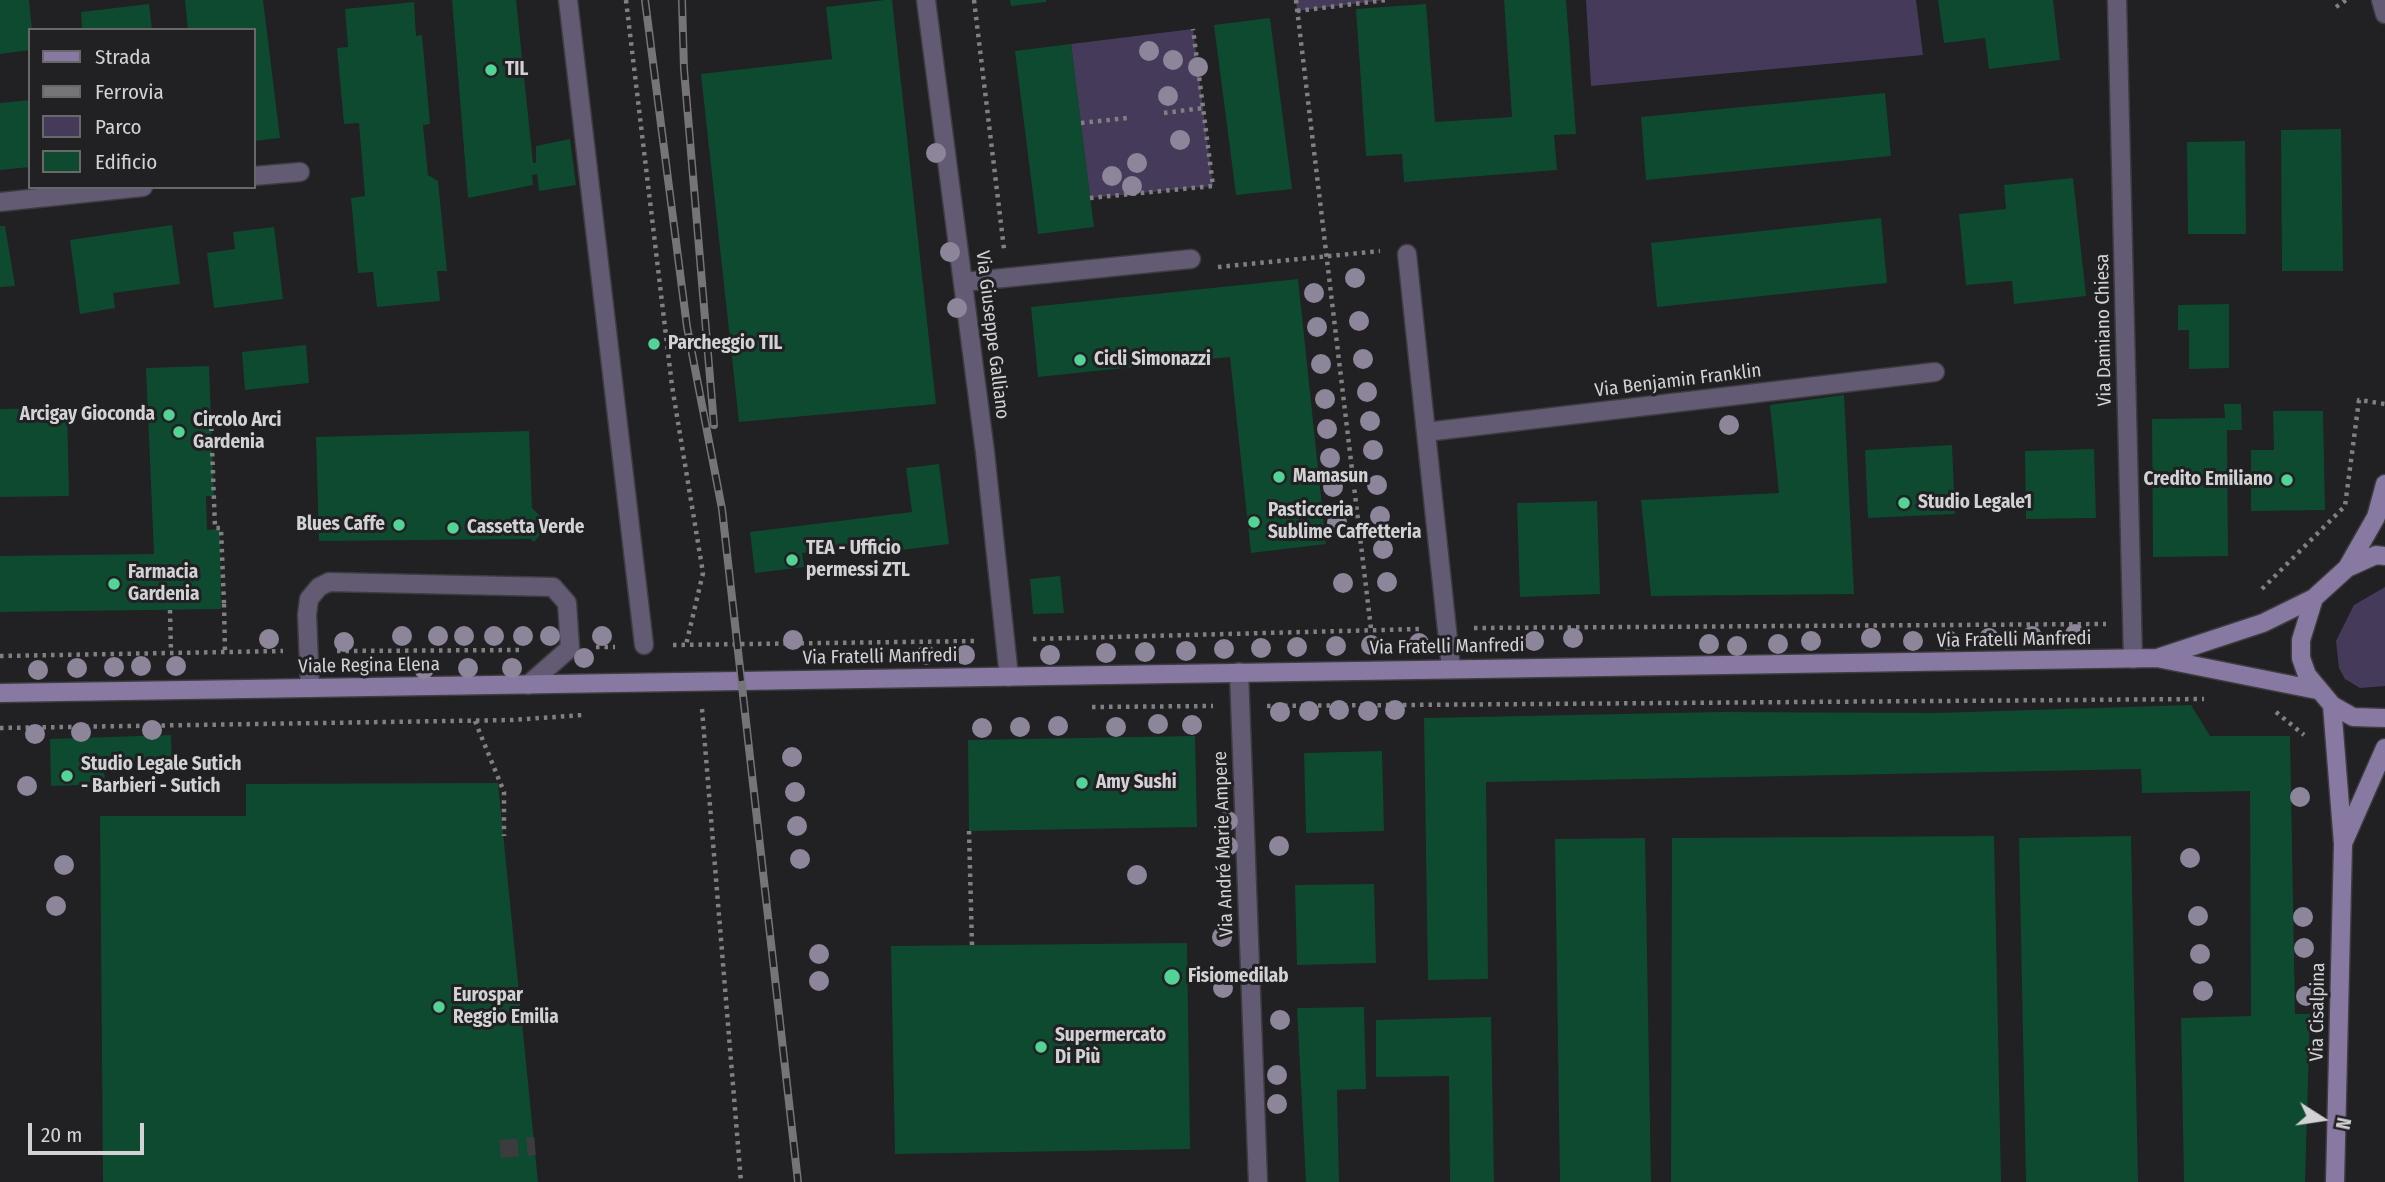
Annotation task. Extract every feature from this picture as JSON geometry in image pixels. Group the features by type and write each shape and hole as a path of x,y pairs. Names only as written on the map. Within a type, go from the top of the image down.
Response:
{"main road":[{"path":"2347,568 2376,517 2385,484"},
{"name":"Via Fratelli Manfredi","path":"2157,658 2263,623 2314,598 2347,568 2376,555 2385,556"},
{"name":"Via Fratelli Manfredi","path":"2314,598 2304,621 2301,658 2317,690 2332,705 2353,717 2385,718"},
{"name":"Via Fratelli Manfredi","path":"738,680 2157,658 2317,690"},
{"name":"Viale Regina Elena","path":"0,694 738,680"},
{"name":"Via Cisalpina","path":"2332,705 2343,844 2335,1182"},
{"name":"Via Cisalpina","path":"2343,844 2385,748"}],"street":[{"path":"568,0 644,645"},
{"name":"Via Giuseppe Galliano","path":"926,0 964,282 1009,677"},
{"name":"Via Damiano Chiesa","path":"2117,0 2133,659"},
{"path":"2381,0 2385,14"},
{"path":"256,176 300,172"},
{"path":"0,202 124,189"},
{"path":"1406,254 1451,667"},
{"path":"964,282 1191,259"},
{"name":"Via Benjamin Franklin","path":"1426,432 1936,372"},
{"path":"310,688 309,599 319,587 330,582 553,587 567,603 570,649 528,685"},
{"name":"Via André Marie Ampere","path":"1239,672 1258,1182"}],"path":[{"path":"626,0 671,386 703,573 686,645"},
{"path":"974,0 1008,278"},
{"path":"1296,0 1371,629"},
{"path":"1297,11 1386,0"},
{"path":"2336,7 2346,0"},
{"path":"1090,198 1213,186 1194,29"},
{"path":"1164,113 1203,108"},
{"path":"1081,123 1127,118"},
{"path":"1191,259 1209,268 1394,249 1406,254"},
{"path":"2257,593 2345,506 2359,400 2385,404"},
{"path":"211,419 215,528 221,528 225,651"},
{"path":"170,610 171,651"},
{"path":"0,656 171,651 570,649 644,645 1004,640 1371,629 1613,630 2132,624"},
{"path":"700,680 741,1182"},
{"path":"1078,707 2211,699"},
{"path":"689,711 716,710"},
{"path":"0,728 475,721 587,715"},
{"path":"475,721 504,792 503,836"},
{"path":"969,831 972,946"}],"green space":[{"path":"1296,0 1385,0 1297,11"},
{"path":"1586,0 1916,0 1923,55 1591,86"},
{"path":"1193,29 1213,186 1090,198 1071,44"},
{"path":"2385,587 2385,686 2360,688 2345,679 2339,668 2336,641 2354,605"}],"building":[{"path":"0,0 29,0 32,28 28,28 28,50 0,54"},
{"path":"185,0 263,0 280,138 256,141 256,28 188,28"},
{"name":"TIL","path":"452,0 516,0 533,163 536,163 536,146 570,139 576,185 539,191 537,174 532,175 533,185 468,198"},
{"path":"892,0 936,404 739,422 701,74 832,59 826,7"},
{"path":"1010,0 1046,0 1046,2 1011,6"},
{"path":"1504,0 1566,0 1576,134 1554,135 1557,170 1404,182 1402,154 1366,156 1356,9 1426,4 1435,122 1512,117"},
{"path":"1938,0 2053,0 2060,60 1989,69 1985,38 1944,43"},
{"path":"414,2 416,36 422,35 430,124 423,125 428,175 438,181 447,271 437,271 440,301 377,307 373,272 358,273 351,198 365,196 359,123 344,124 337,48 348,47 345,9"},
{"path":"149,4 152,28 82,28 81,12"},
{"path":"1270,18 1292,189 1236,195 1214,25"},
{"path":"1071,44 1094,227 1038,234 1015,51"},
{"path":"1885,93 1891,156 1646,180 1641,117"},
{"path":"28,100 28,167 0,170 0,103"},
{"path":"2341,129 2343,271 2282,271 2281,130"},
{"path":"2245,141 2246,234 2188,234 2187,142"},
{"path":"2073,178 2086,296 2014,304 2012,281 1966,285 1959,214 2006,209 2004,185"},
{"path":"1881,218 1887,283 1657,307 1651,243"},
{"path":"172,225 180,284 113,293 115,308 80,314 70,240"},
{"path":"0,226 5,226 15,286 0,287"},
{"path":"274,227 283,299 214,308 207,253 235,249 233,232"},
{"path":"1298,279 1326,544 1251,553 1230,357 1038,377 1031,307"},
{"path":"2229,304 2229,368 2189,369 2189,330 2178,330 2178,305"},
{"path":"306,345 309,383 245,390 242,352"},
{"path":"209,366 214,496 206,496 207,530 220,529 221,609 0,612 0,556 154,554 146,368"},
{"path":"1844,395 1854,594 1651,596 1641,500 1779,493 1770,405"},
{"path":"2224,404 2241,404 2242,430 2227,430 2228,556 2153,557 2152,419 2225,418"},
{"path":"67,408 69,496 0,497 0,409"},
{"name":"Credito Emiliano","path":"2273,411 2323,411 2325,510 2251,511 2251,450 2274,450"},
{"path":"529,431 532,508 549,525 534,542 530,539 319,541 316,437"},
{"path":"1952,445 1955,514 1868,518 1865,450"},
{"path":"2094,449 2096,518 2026,519 2025,451"},
{"path":"939,464 949,544 902,550 901,541 802,553 804,567 755,573 750,532 912,512 906,468"},
{"path":"1597,501 1600,594 1520,597 1517,503"},
{"path":"1060,576 1064,613 1033,614 1030,579"},
{"path":"2191,705 2210,736 2290,736 2295,1014 2310,1014 2305,1182 2184,1182 2181,1018 2251,1016 2250,791 2142,793 2141,769 1486,782 1488,979 1428,980 1424,718 1721,712 1936,713"},
{"path":"171,735 172,763 104,766 105,784 51,786 50,739"},
{"name":"Amy Sushi","path":"1195,736 1197,827 969,831 968,740"},
{"path":"1382,751 1384,831 1306,833 1304,753"},
{"path":"498,783 538,1182 103,1182 100,816 246,816 246,784"},
{"path":"1994,836 2001,1182 1671,1182 1672,838"},
{"path":"2131,836 2138,1182 2026,1182 2019,838"},
{"path":"1645,838 1651,1182 1560,1182 1555,839"},
{"path":"1374,884 1376,963 1297,965 1295,885"},
{"name":"Supermercato Di Più","path":"1187,943 1190,1149 895,1154 891,946"},
{"path":"1364,1007 1366,1089 1337,1090 1339,1182 1306,1182 1297,1008"},
{"path":"1491,1017 1494,1182 1450,1182 1449,1076 1376,1077 1376,1020"}],"tunnel":[{"path":"500,1149 535,1146"}],"railway":[{"path":"645,0 687,327 722,509 798,1182"},
{"path":"682,0 684,69 714,425"}],"place":[{"name":"TIL","path":"491,70"},
{"name":"Parcheggio TIL","path":"654,344"},
{"name":"Cicli Simonazzi","path":"1080,360"},
{"name":"Arcigay Gioconda","path":"169,415"},
{"name":"Circolo Arci Gardenia","path":"179,432"},
{"name":"Mamasun","path":"1279,477"},
{"name":"Credito Emiliano","path":"2287,480"},
{"name":"Studio Legale1","path":"1904,503"},
{"name":"Pasticceria Sublime Caffetteria","path":"1254,522"},
{"name":"Blues Caffe","path":"399,525"},
{"name":"Cassetta Verde","path":"453,528"},
{"name":"TEA - Ufficio permessi ZTL","path":"792,560"},
{"name":"Farmacia Gardenia","path":"114,584"},
{"name":"Studio Legale Sutich - Barbieri - Sutich","path":"67,776"},
{"name":"Amy Sushi","path":"1082,783"},
{"name":"Fisiomedilab","path":"1172,977"},
{"name":"Eurospar Reggio Emilia","path":"439,1007"},
{"name":"Supermercato Di Più","path":"1041,1047"}]}
